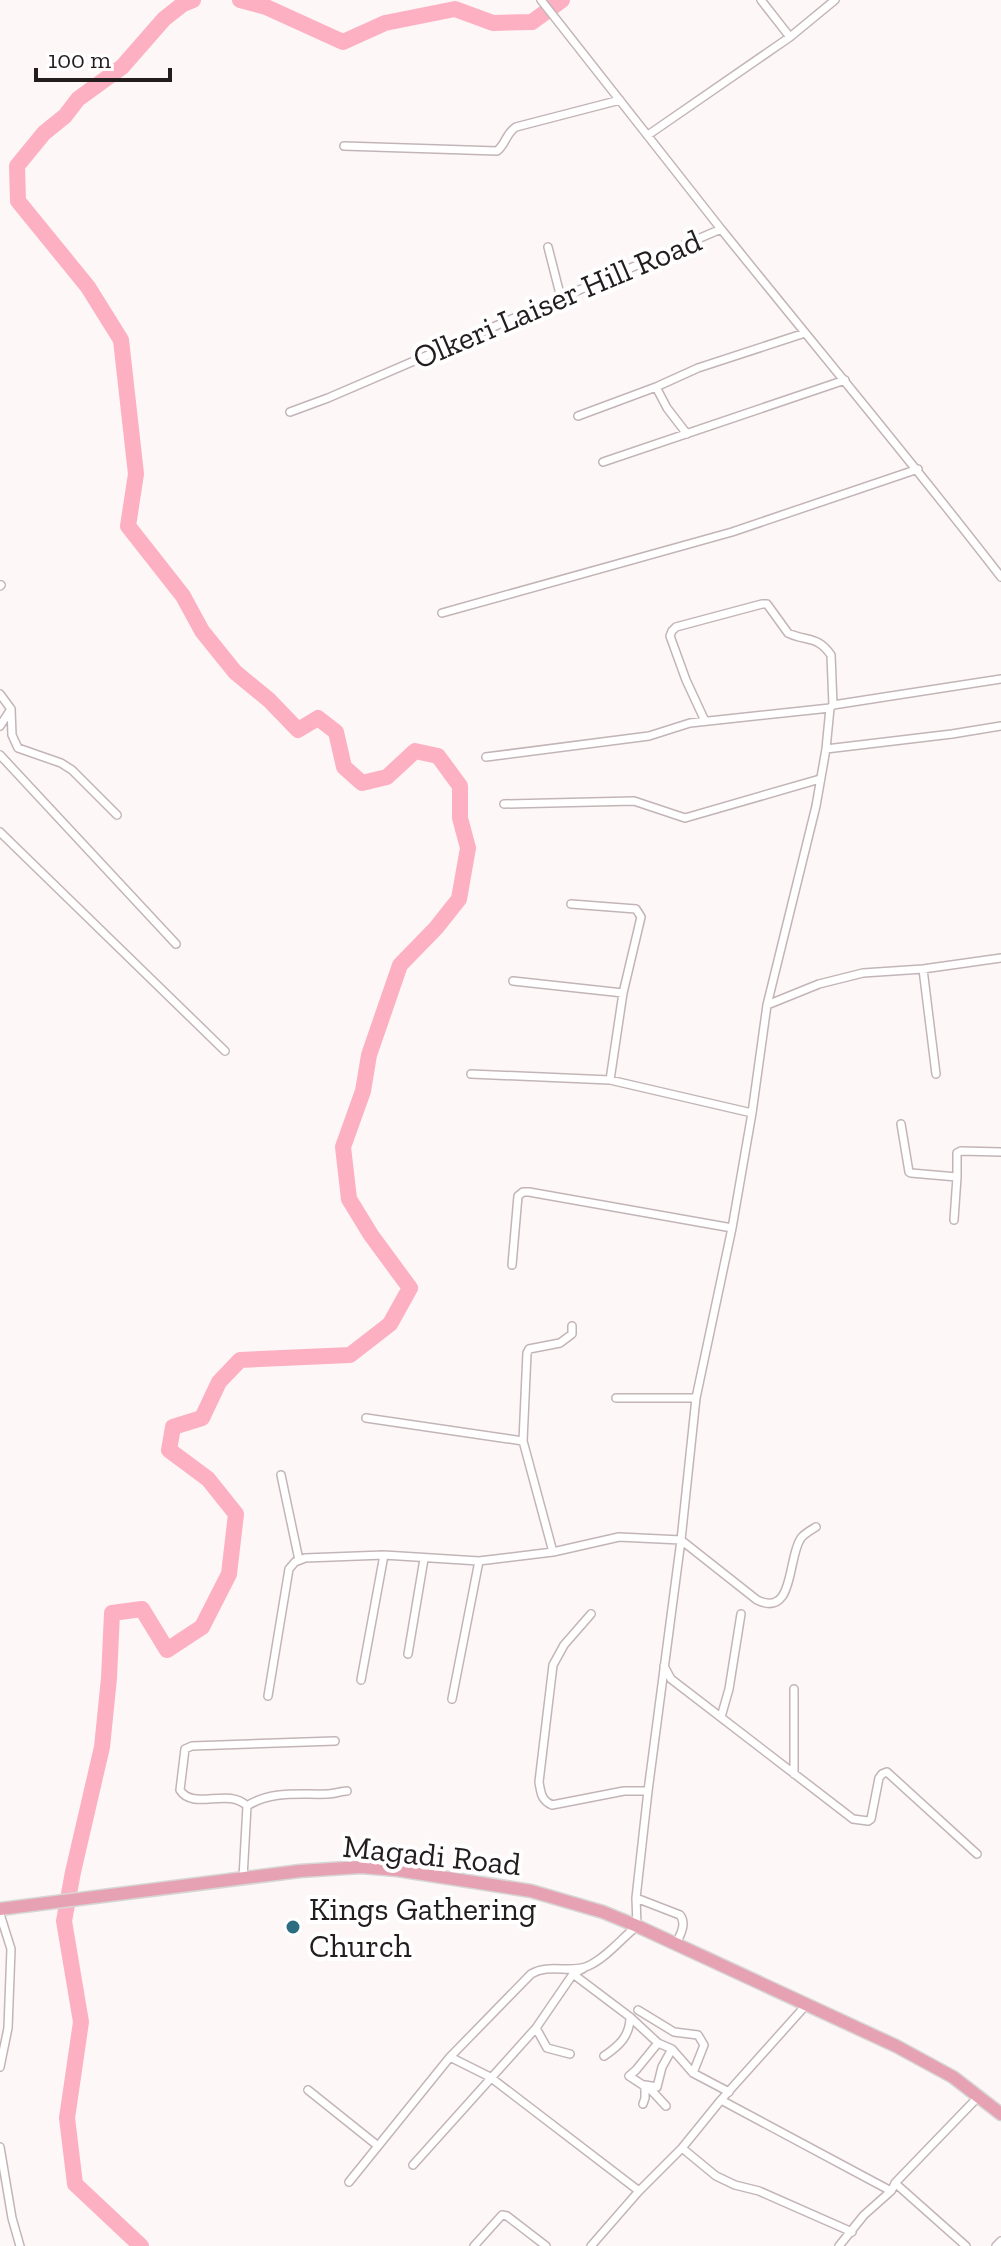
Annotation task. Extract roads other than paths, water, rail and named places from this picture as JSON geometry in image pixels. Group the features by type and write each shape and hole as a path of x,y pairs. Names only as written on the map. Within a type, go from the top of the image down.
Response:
{"highway":[{"name":"Magadi Road","path":"0,1912 243,1878 346,1868 397,1870 531,1891 603,1912 637,1926 896,2046 953,2077 1001,2114"}],"street":[{"path":"541,0 721,229"},
{"path":"761,0 790,37"},
{"path":"648,135 790,37 835,0"},
{"path":"344,146 497,151 516,127 620,100"},
{"name":"Olkeri Laiser Hill Road","path":"290,412 721,229 918,469 1001,577"},
{"path":"548,247 561,298"},
{"path":"578,416 698,368 805,333"},
{"path":"603,462 845,380"},
{"path":"656,387 687,434"},
{"path":"442,613 732,532 918,469"},
{"path":"413,2165 536,2028 573,1974 588,1966 637,1926 636,1898 696,1398 732,1228 767,1005 816,806 832,707 829,651 815,639 788,633 767,604 676,627 670,636 705,721"},
{"path":"486,757 649,736 690,723 832,707 1001,679"},
{"path":"0,694 11,709 12,735 18,748 72,770 117,815"},
{"path":"0,726 11,709"},
{"path":"826,749 1001,726"},
{"path":"0,755 176,944"},
{"path":"504,804 634,801 685,818 820,779"},
{"path":"0,832 225,1051"},
{"path":"571,904 636,909 641,917 623,993 610,1080"},
{"path":"767,1005 819,984 863,973 923,969 1001,958"},
{"path":"923,969 936,1074"},
{"path":"513,981 623,993"},
{"path":"471,1074 610,1080 752,1113"},
{"path":"901,1124 909,1172 957,1177"},
{"path":"954,1220 957,1153 1001,1152"},
{"path":"512,1265 518,1196 523,1192 732,1228"},
{"path":"553,1552 523,1441 528,1351 563,1342 572,1334 572,1326"},
{"path":"616,1398 696,1398"},
{"path":"366,1418 523,1441"},
{"path":"281,1475 299,1560"},
{"path":"268,1696 289,1569 305,1558 384,1555 479,1561 553,1552 619,1537 681,1540 757,1600 775,1603 785,1593 793,1555 800,1539 816,1527"},
{"path":"361,1680 384,1555"},
{"path":"408,1654 424,1559"},
{"path":"452,1699 479,1561"},
{"path":"591,1614 559,1652 553,1665 539,1782 541,1796 544,1802 552,1805 624,1791 648,1791"},
{"path":"721,1717 729,1689 741,1614"},
{"path":"664,1666 671,1679 853,1819 871,1819 879,1778 887,1772 977,1854"},
{"path":"794,1689 794,1774"},
{"path":"243,1878 247,1806 231,1797 188,1799 182,1794 186,1747 335,1741"},
{"path":"247,1806 258,1799 279,1794 347,1791"},
{"path":"636,1898 680,1915 683,1926 676,1944"},
{"path":"0,1912 11,1949 8,2028 0,2067"},
{"path":"349,2182 450,2057 531,1974 539,1969 588,1966"},
{"path":"573,1974 630,2017 658,2043 670,2048 693,2073 729,2092"},
{"path":"591,2246 682,2148 807,2004"},
{"path":"638,2010 674,2032 698,2035 704,2045 693,2073"},
{"path":"604,2056 621,2043 630,2029 630,2017"},
{"path":"536,2028 547,2048 570,2054"},
{"path":"645,2085 657,2087 674,2032"},
{"path":"658,2043 629,2076 645,2085 666,2106"},
{"path":"450,2057 490,2077 639,2191"},
{"path":"643,2104 645,2085"},
{"path":"308,2090 378,2146"},
{"path":"839,2246 864,2215 980,2095"},
{"path":"721,2100 893,2187 966,2246"},
{"path":"0,2147 20,2246"},
{"path":"682,2148 716,2176 759,2191 852,2232"},
{"path":"474,2246 502,2215 546,2246"},
{"path":"996,2246 1001,2241"}],"waterway":[{"path":"141,2246 75,2184 67,2118 81,2022 64,1921 102,1747 112,1613 142,1609 167,1650 202,1627 229,1574 236,1514 208,1479 169,1450 173,1427 202,1418 219,1382 240,1360 350,1355 390,1324 410,1288 349,1199 343,1147 363,1091 369,1055 400,965 459,899 468,848 460,818 460,786 438,756 415,751 387,777 362,783 344,767 336,732 318,718 298,730 269,700 235,672 202,631 183,596 128,526 136,474 121,340 88,287 18,201 17,166 44,133 65,116 78,99 122,67 164,19 193,0"},
{"path":"240,0 266,7 343,42 385,23 455,9 493,23 532,22 562,0"}],"place":[{"name":"Kings Gathering Church","path":"293,1927"}]}
